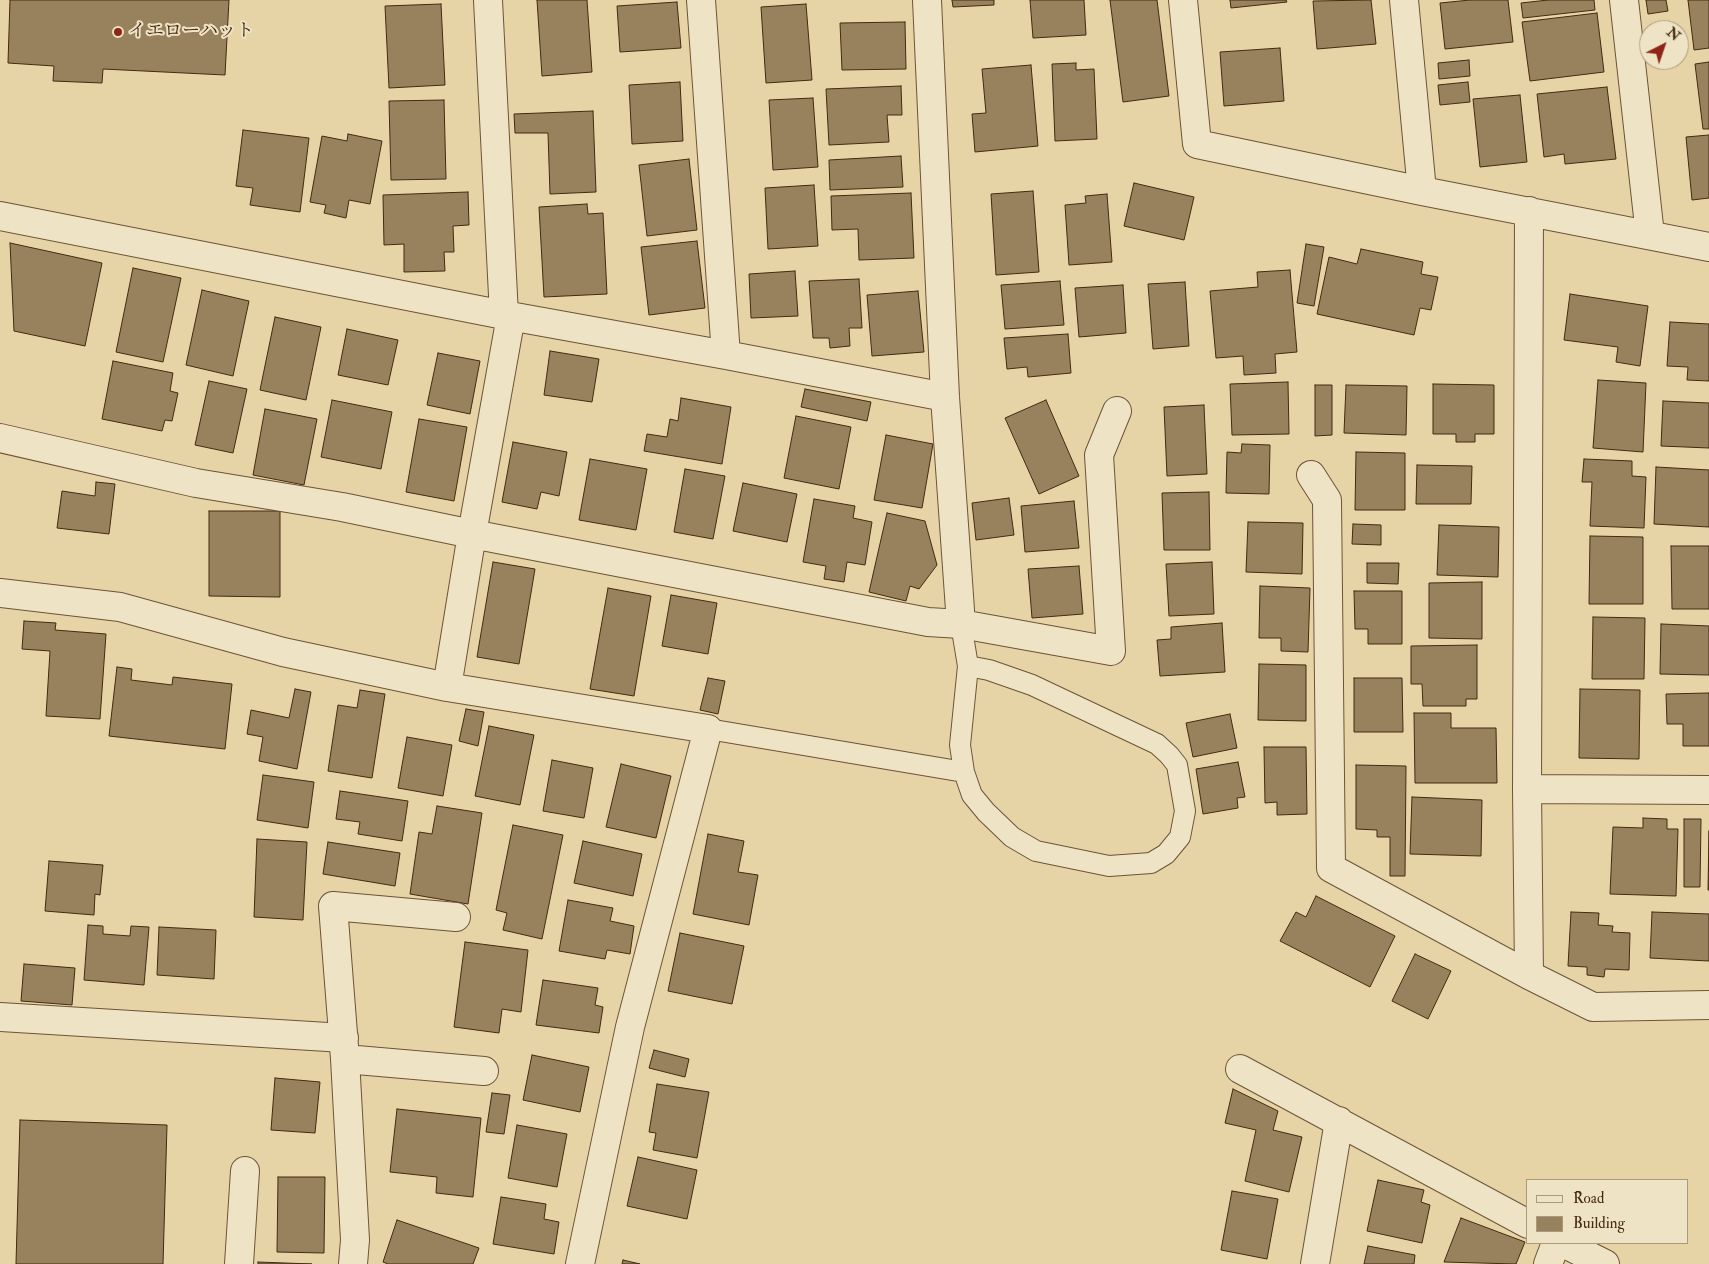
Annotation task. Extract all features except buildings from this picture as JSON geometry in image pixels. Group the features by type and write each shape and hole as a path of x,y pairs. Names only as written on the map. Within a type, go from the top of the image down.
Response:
{"street":[{"path":"448,687 508,315 488,0"},
{"path":"701,0 726,354"},
{"path":"928,0 945,397 961,624"},
{"path":"1183,0 1197,144 1422,191 1709,247"},
{"path":"1404,0 1422,191"},
{"path":"1624,0 1650,235"},
{"path":"1528,211 1527,789 1529,975"},
{"path":"0,216 508,315 726,354 945,397"},
{"path":"0,438 196,483 342,506 472,534 928,622 961,624 1111,651 1099,455 1117,411"},
{"path":"1311,475 1327,500 1331,868 1529,975 1593,1007 1709,1005"},
{"path":"0,594 120,607 283,652 448,687 708,729 630,1027 580,1264"},
{"path":"1527,789 1709,790"},
{"path":"353,1264 355,1240 344,1048 333,906 456,917"},
{"path":"0,1017 344,1048 484,1071"},
{"path":"1240,1069 1526,1223"},
{"path":"1315,1264 1338,1121"},
{"path":"239,1264 245,1171"},
{"path":"1548,1264 1556,1244"},
{"path":"1565,1244 1605,1264"}],"lane":[{"path":"961,624 968,666 960,745 964,772 972,795 986,812 1012,837 1036,851 1109,866 1151,863 1166,854 1180,837 1185,811 1177,764 1157,744 1032,685 989,670 968,666"},
{"path":"708,729 964,772"}],"place":[{"name":"イエローハット","path":"118,32"}]}
